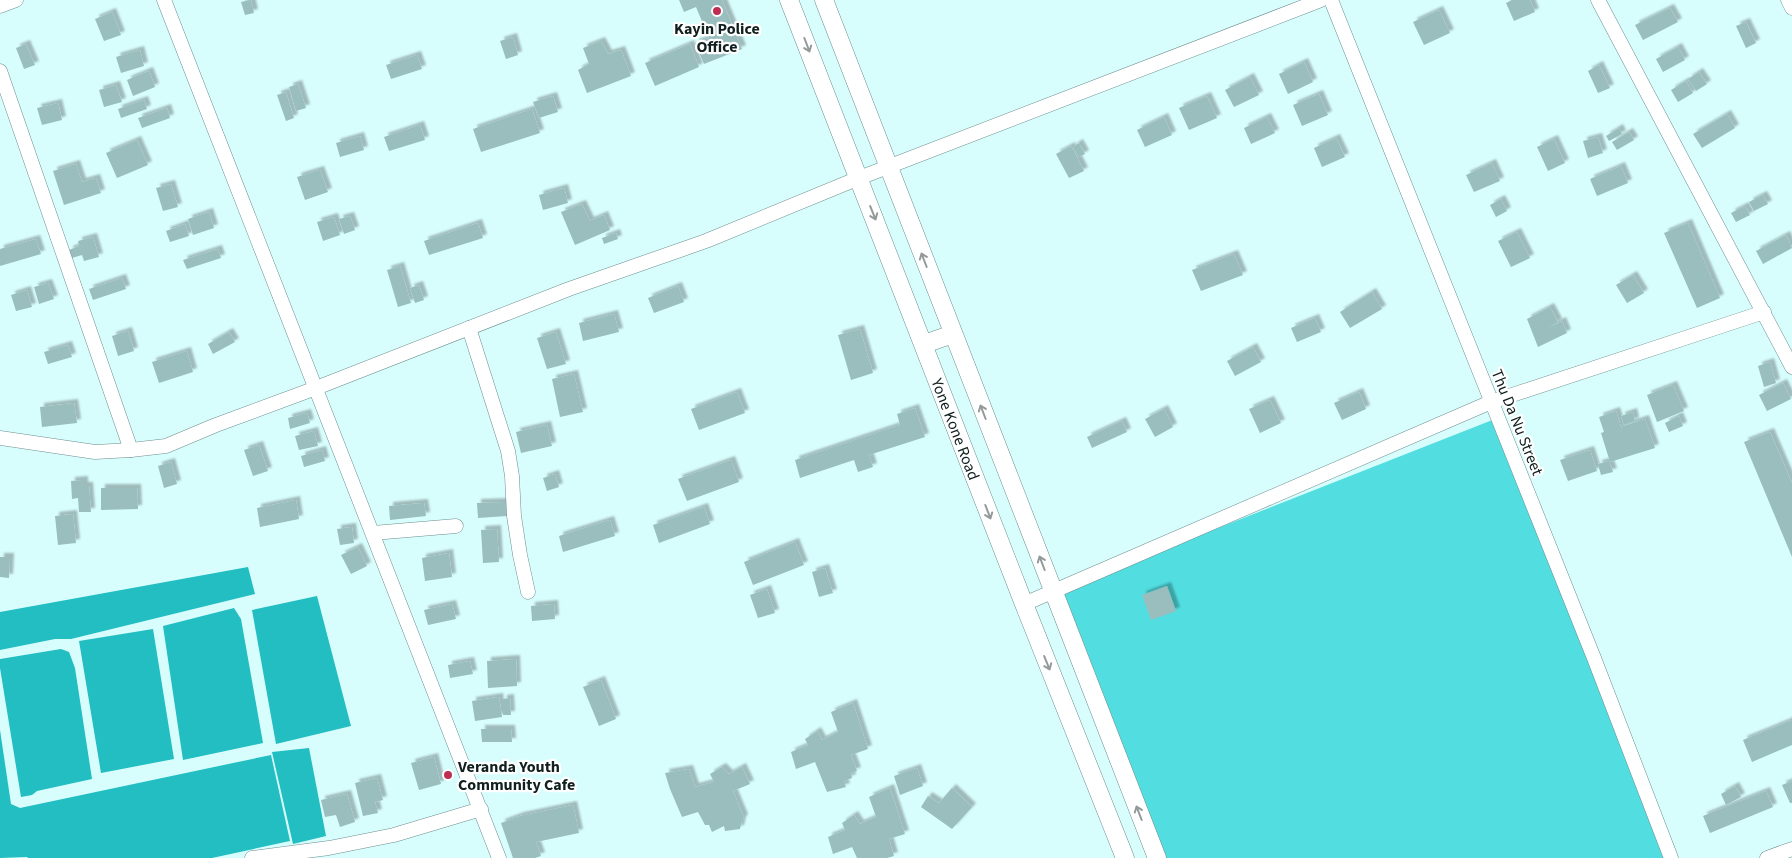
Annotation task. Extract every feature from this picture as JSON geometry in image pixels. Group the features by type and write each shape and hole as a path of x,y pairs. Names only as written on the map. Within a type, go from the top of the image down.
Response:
{"street":[{"path":"0,6 16,0"},
{"path":"164,0 499,858"},
{"name":"Yone Kone Road","path":"789,0 1125,858"},
{"path":"824,0 952,334 1157,858"},
{"path":"0,438 95,452 166,446 569,289 714,237 859,178 1321,0"},
{"name":"Thu Da Nu Street","path":"1331,0 1594,658 1671,858"},
{"path":"1598,0 1792,366"},
{"path":"1788,0 1792,8"},
{"path":"0,71 131,450"},
{"path":"1024,604 1491,402 1764,312"},
{"path":"469,328 508,451 512,476 514,516 528,592"},
{"path":"924,344 952,334"},
{"path":"373,533 456,526"},
{"path":"252,858 329,848 394,835 481,809"},
{"path":"1767,858 1792,849"}],"shaded area":[{"path":"1500,417 1671,858 1157,858 1053,593"},
{"path":"248,567 255,594 71,639 55,639 0,650 0,612"},
{"path":"317,596 351,726 276,744 252,610"},
{"path":"234,608 241,619 263,743 183,760 163,626"},
{"path":"153,629 174,759 101,773 79,641"},
{"path":"61,649 69,652 75,668 92,779 37,791 32,795 21,797 0,659"},
{"path":"0,730 11,804 20,808 271,755 290,841 212,858 0,858"},
{"path":"309,748 326,836 293,844 272,752"}],"building":[{"path":"251,0 254,13 245,15 241,2"},
{"path":"679,0 722,0 742,49 704,64 695,43 709,38 696,7 684,12"},
{"path":"1512,0 1530,0 1535,12 1514,21 1506,3"},
{"path":"1670,8 1678,22 1643,40 1635,25"},
{"path":"1439,10 1450,33 1424,45 1413,22"},
{"path":"112,12 121,35 104,41 95,19"},
{"path":"1746,22 1756,43 1746,48 1736,26"},
{"path":"513,37 518,55 506,59 500,41"},
{"path":"601,41 608,54 621,50 631,76 587,93 578,70 589,64 583,48"},
{"path":"26,44 35,65 24,69 16,48"},
{"path":"690,44 699,67 655,86 645,63"},
{"path":"1678,47 1685,60 1663,72 1656,59"},
{"path":"140,50 144,66 121,73 116,57"},
{"path":"417,55 422,69 391,79 386,65"},
{"path":"1304,62 1313,82 1288,94 1279,74"},
{"path":"1599,65 1610,88 1598,93 1588,71"},
{"path":"149,71 155,87 133,96 127,80"},
{"path":"1699,72 1707,84 1696,91 1688,79"},
{"path":"1250,77 1259,95 1234,107 1225,90"},
{"path":"1686,81 1693,93 1678,102 1671,90"},
{"path":"298,84 306,108 296,111 289,87"},
{"path":"116,85 122,102 104,107 99,90"},
{"path":"286,92 294,118 286,121 277,95"},
{"path":"1319,94 1328,115 1302,126 1293,105"},
{"path":"553,96 558,112 539,118 533,102"},
{"path":"1207,96 1217,118 1189,130 1179,108"},
{"path":"144,100 147,109 121,118 118,109"},
{"path":"58,103 62,120 42,125 37,108"},
{"path":"167,108 170,118 142,128 138,118"},
{"path":"532,109 540,133 481,152 473,129"},
{"path":"1727,114 1735,128 1702,148 1693,134"},
{"path":"1164,117 1172,135 1145,147 1137,130"},
{"path":"1267,117 1275,133 1251,144 1244,128"},
{"path":"420,125 425,140 389,151 384,137"},
{"path":"1619,128 1622,134 1609,141 1606,136"},
{"path":"1629,132 1634,140 1617,150 1612,142"},
{"path":"360,136 364,150 340,157 336,143"},
{"path":"1598,137 1603,153 1588,158 1583,141"},
{"path":"1336,138 1345,157 1322,167 1314,148"},
{"path":"1554,139 1565,163 1548,171 1537,147"},
{"path":"137,140 148,165 117,178 106,153"},
{"path":"1079,143 1085,154 1079,157 1073,147"},
{"path":"1071,146 1084,171 1069,178 1056,154"},
{"path":"1492,163 1500,181 1474,192 1466,175"},
{"path":"76,164 82,182 96,178 101,193 64,205 53,171"},
{"path":"1621,166 1628,183 1597,196 1590,179"},
{"path":"320,170 328,192 305,200 297,177"},
{"path":"171,184 178,207 163,211 156,188"},
{"path":"564,188 568,203 543,210 539,195"},
{"path":"1763,195 1768,204 1754,211 1749,202"},
{"path":"1501,199 1507,211 1496,217 1490,205"},
{"path":"582,204 590,221 604,215 610,230 575,245 561,212"},
{"path":"1745,206 1750,215 1736,222 1731,213"},
{"path":"209,212 214,228 193,235 188,219"},
{"path":"350,216 355,230 344,234 339,219"},
{"path":"334,217 340,235 323,241 317,222"},
{"path":"478,223 483,238 429,255 424,241"},
{"path":"1688,223 1720,298 1697,308 1664,233"},
{"path":"185,224 189,236 170,242 166,231"},
{"path":"1517,232 1530,258 1511,267 1498,241"},
{"path":"616,233 618,239 604,244 602,238"},
{"path":"1786,235 1792,248 1763,264 1756,251"},
{"path":"93,237 99,257 84,261 82,255 72,258 69,250 79,246 78,241"},
{"path":"36,239 41,254 0,266 0,249"},
{"path":"218,249 221,258 187,269 183,260"},
{"path":"1234,254 1243,275 1201,291 1192,270"},
{"path":"400,266 411,303 398,307 387,270"},
{"path":"1633,275 1644,293 1627,303 1616,285"},
{"path":"122,278 126,289 93,300 89,289"},
{"path":"48,283 54,299 39,304 34,287"},
{"path":"419,285 424,300 415,303 410,288"},
{"path":"678,286 684,302 654,313 648,298"},
{"path":"27,290 32,307 16,311 11,295"},
{"path":"1372,292 1382,309 1350,328 1340,312"},
{"path":"1550,307 1558,322 1548,328 1562,321 1567,333 1538,347 1527,319"},
{"path":"614,314 619,332 583,341 579,323"},
{"path":"1315,318 1321,332 1297,342 1291,328"},
{"path":"860,329 873,373 851,380 838,335"},
{"path":"128,331 134,351 118,356 112,336"},
{"path":"229,332 235,342 213,354 208,344"},
{"path":"556,332 566,364 547,369 537,338"},
{"path":"68,345 72,357 48,364 44,352"},
{"path":"1253,347 1261,362 1235,376 1227,361"},
{"path":"187,351 193,372 159,383 152,362"},
{"path":"1770,362 1776,383 1764,387 1758,366"},
{"path":"574,374 583,412 560,417 552,379"},
{"path":"1783,383 1791,399 1767,411 1759,395"},
{"path":"1673,385 1684,411 1657,422 1647,395"},
{"path":"737,392 745,413 699,430 691,409"},
{"path":"1359,392 1366,409 1342,420 1334,403"},
{"path":"1270,400 1281,423 1260,433 1249,409"},
{"path":"74,403 77,423 42,427 40,407"},
{"path":"915,408 925,437 869,455 873,467 858,472 854,460 800,478 795,460 900,425 897,414"},
{"path":"1164,409 1173,427 1155,437 1145,419"},
{"path":"1616,411 1621,427 1645,419 1655,448 1610,462 1601,433 1604,432 1599,417"},
{"path":"1633,412 1635,421 1624,425 1621,416"},
{"path":"307,413 310,423 290,429 288,418"},
{"path":"1679,416 1683,426 1669,432 1665,423"},
{"path":"1122,421 1127,432 1092,448 1087,437"},
{"path":"547,425 552,446 521,453 516,432"},
{"path":"314,431 318,446 299,450 295,436"},
{"path":"1770,432 1792,483 1792,557 1744,442"},
{"path":"259,445 268,471 253,476 244,450"},
{"path":"322,450 325,461 304,467 301,456"},
{"path":"1590,450 1597,471 1568,481 1560,460"},
{"path":"731,460 739,482 687,501 678,479"},
{"path":"1609,461 1613,472 1601,475 1598,464"},
{"path":"171,462 177,484 164,488 158,466"},
{"path":"555,474 559,487 547,491 543,478"},
{"path":"84,480 84,486 89,486 91,512 79,512 78,498 72,499 71,481"},
{"path":"101,488 137,488 138,509 101,510"},
{"path":"296,500 299,519 260,527 257,508"},
{"path":"506,502 507,516 478,518 477,503"},
{"path":"424,503 426,516 390,520 389,506"},
{"path":"704,507 710,524 659,543 653,525"},
{"path":"73,514 76,543 58,545 55,516"},
{"path":"610,520 615,536 563,552 559,536"},
{"path":"352,527 354,543 340,545 337,529"},
{"path":"497,529 499,562 483,563 481,530"},
{"path":"795,542 804,565 753,585 744,562"},
{"path":"358,547 367,566 351,574 341,555"},
{"path":"449,553 452,577 425,581 422,558"},
{"path":"0,557 10,557 9,578 0,577"},
{"path":"825,568 833,593 819,597 812,572"},
{"path":"1167,586 1176,611 1151,620 1142,595"},
{"path":"767,589 775,613 758,618 750,595"},
{"path":"452,604 456,619 428,625 424,610"},
{"path":"554,604 555,619 532,621 531,606"},
{"path":"516,659 517,686 488,688 487,661"},
{"path":"470,661 473,674 450,678 448,665"},
{"path":"601,680 616,719 599,726 583,687"},
{"path":"499,697 502,717 475,721 472,701"},
{"path":"510,698 511,715 503,715 503,699"},
{"path":"853,703 868,749 851,755 857,771 851,773 852,778 844,781 846,787 827,792 815,762 796,769 791,752 808,745 805,739 817,731 822,740 838,732 831,712"},
{"path":"1792,720 1792,745 1752,762 1743,740"},
{"path":"481,729 511,729 512,742 482,742"},
{"path":"434,757 441,784 419,790 411,763"},
{"path":"722,767 729,774 742,767 750,784 733,791 744,818 740,829 725,831 724,826 712,832 709,825 705,825 698,812 682,817 665,773 689,769 695,787 714,782 710,774"},
{"path":"917,768 923,786 900,795 894,776"},
{"path":"377,778 383,800 375,802 378,813 363,816 355,783"},
{"path":"1792,781 1792,803 1790,803 1782,785"},
{"path":"1735,786 1741,797 1726,805 1721,794"},
{"path":"890,788 905,834 889,839 894,856 887,858 857,858 852,847 833,854 828,837 845,830 842,823 854,815 860,824 876,817 869,797"},
{"path":"952,788 972,807 952,829 921,807 928,796 939,803"},
{"path":"1766,791 1773,807 1710,833 1703,816"},
{"path":"347,794 355,822 340,827 336,815 325,817 321,800"},
{"path":"573,805 579,833 536,842 541,856 535,858 513,858 501,823 520,816"}],"place":[{"name":"Kayin Police Office","path":"717,11"},
{"name":"Veranda Youth Community Cafe","path":"448,775"}]}
